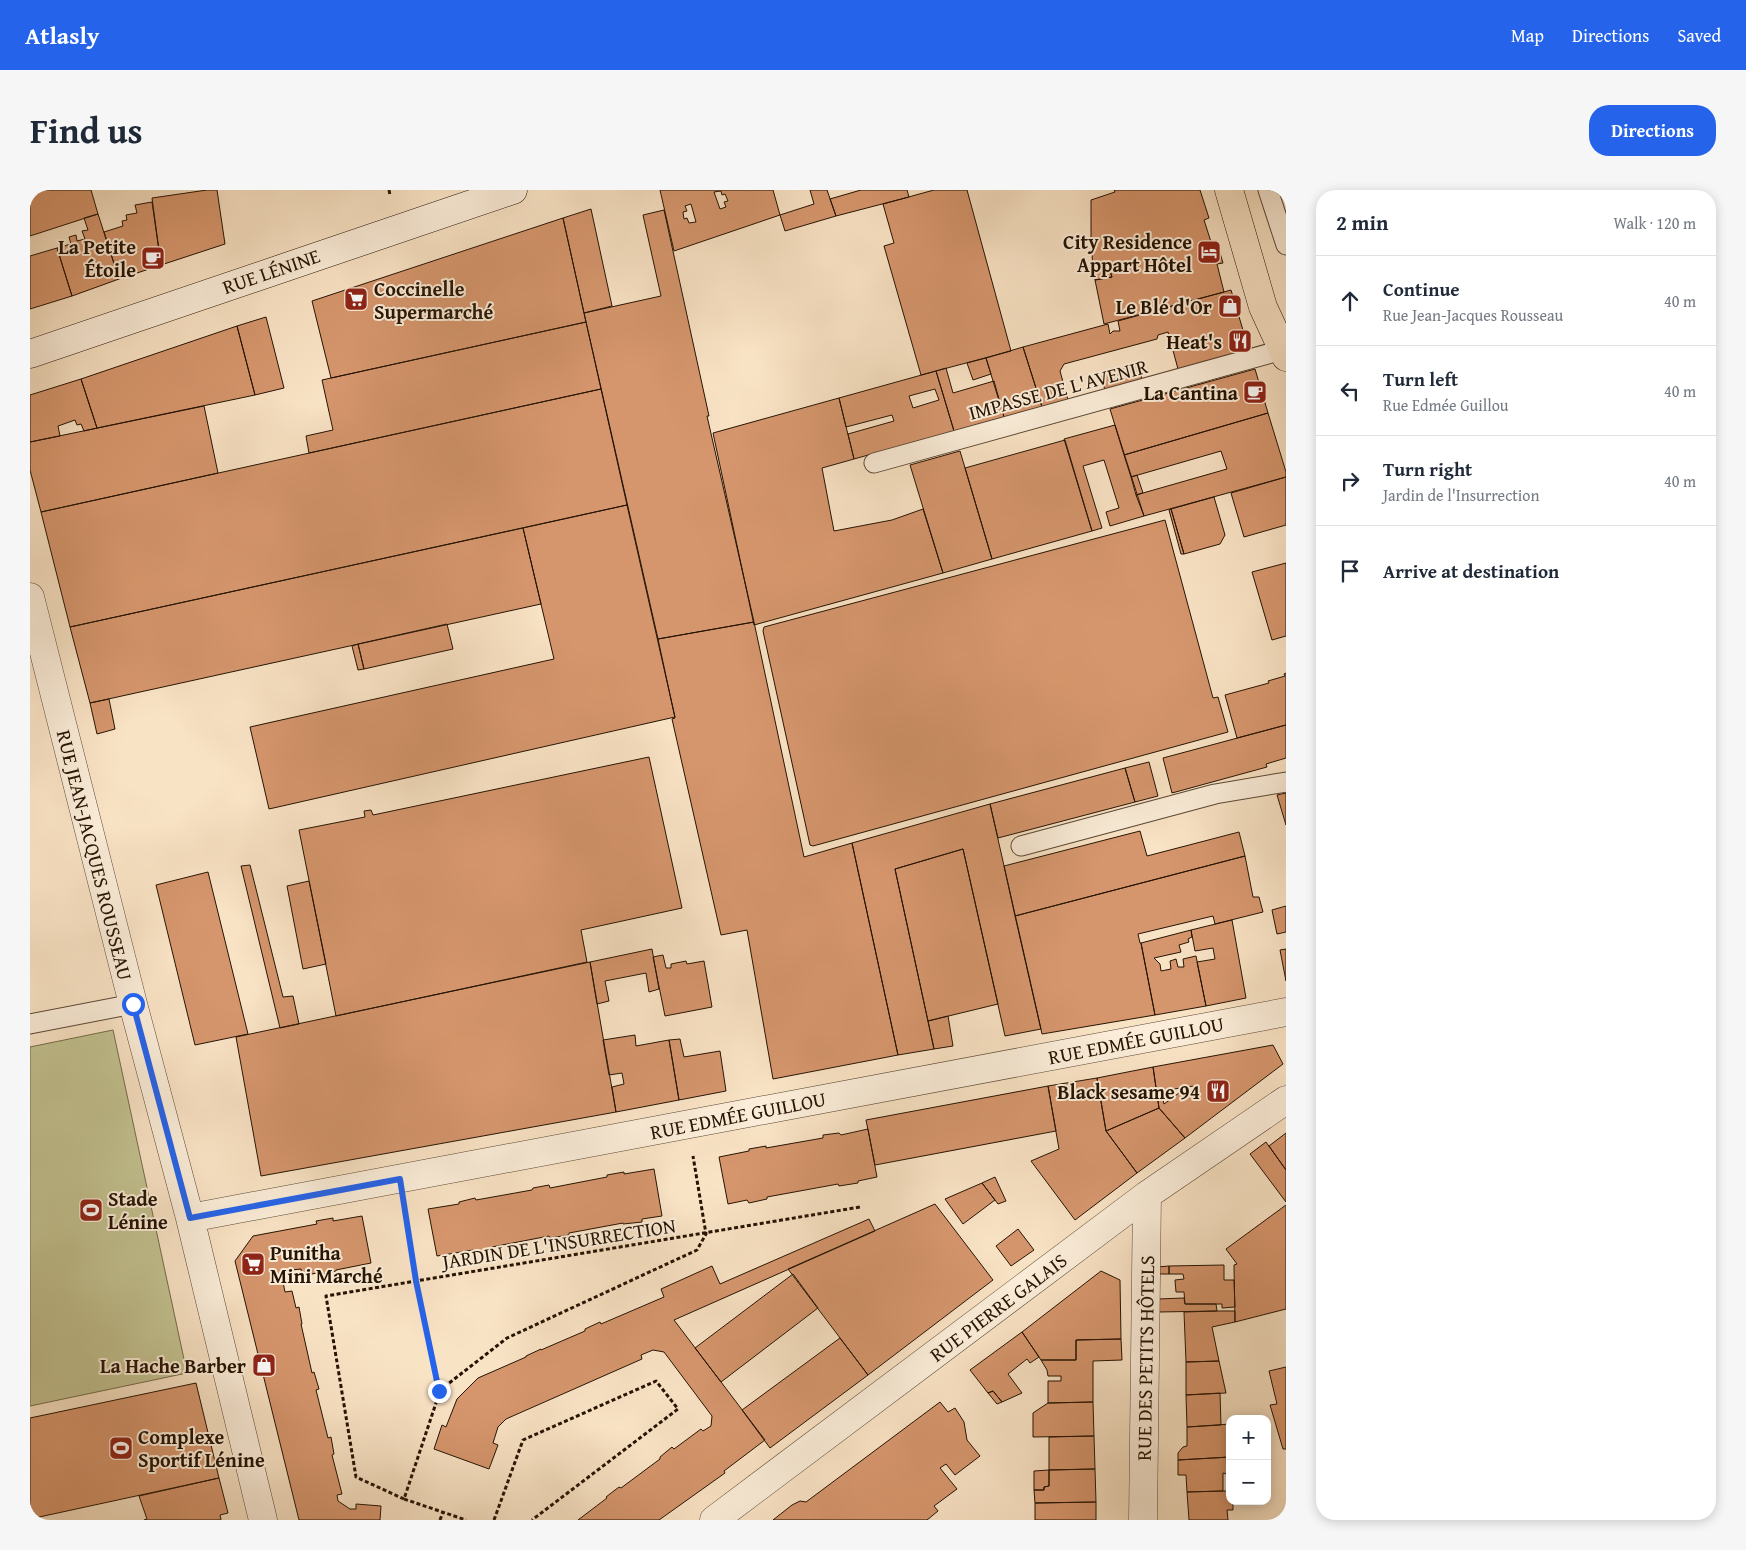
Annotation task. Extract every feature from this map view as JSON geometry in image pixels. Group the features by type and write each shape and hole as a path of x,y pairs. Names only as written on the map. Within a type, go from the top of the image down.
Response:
{"main road":[{"path":"1229,190 1263,307 1284,354"}],"street":[{"name":"RUE LÉNINE","path":"30,354 513,190"},
{"name":"RUE JEAN-JACQUES ROUSSEAU","path":"30,596 133,1004 190,1218 263,1520"},
{"name":"RUE EDMÉE GUILLOU","path":"190,1218 1286,1012"},
{"name":"RUE PIERRE GALAIS","path":"714,1520 1147,1195 1286,1100"},
{"name":"RUE DES PETITS HÔTELS","path":"1143,1520 1147,1195"}],"lane":[{"path":"1268,190 1286,245"},
{"name":"IMPASSE DE L'AVENIR","path":"874,462 1284,354"},
{"path":"1021,846 1215,794 1286,782"},
{"path":"30,1024 133,1004"}],"path":[{"path":"389,190 390,195"},
{"name":"JARDIN DE L'INSURRECTION","path":"439,1391 507,1338 698,1250 706,1234 688,1125"},
{"name":"JARDIN DE L'INSURRECTION","path":"400,1179 416,1281 439,1391 404,1499"},
{"name":"JARDIN DE L'INSURRECTION","path":"466,1520 404,1499 356,1477 326,1296 860,1207"},
{"path":"494,1520 523,1440 656,1381 678,1410 532,1520"},
{"path":"440,1520 443,1512"}],"shaded area":[{"name":"Stade Lénine","path":"113,1030 187,1373 30,1406 30,1047"}],"building":[{"path":"30,190 91,190 98,214 30,236"},
{"path":"217,190 225,244 161,265 152,198"},
{"path":"660,190 773,190 780,215 674,251","holes":["721,191 722,195 725,194 728,201 724,202 726,207 720,209 714,192","691,204 696,222 689,223 687,218 684,219 683,212 687,211 685,206"]},
{"path":"810,190 827,190 836,216 785,231 780,215 814,204"},
{"path":"861,190 907,190 909,197 836,216 830,199"},
{"path":"934,190 967,190 1011,351 921,375 884,246 894,243 883,204"},
{"path":"1114,190 1200,190 1209,218 1204,220 1212,245 1217,243 1223,263 1217,264 1224,292 1104,324 1095,280 1112,277 1109,268 1093,270 1091,200 1115,192"},
{"path":"152,202 161,265 119,279 104,232 123,226 122,221 127,220 126,215 137,213 135,205"},
{"path":"591,209 612,306 584,313 563,218"},
{"path":"664,210 709,416 707,416 754,622 658,639 584,313 661,296 643,215"},
{"path":"98,214 119,279 72,296 57,248 71,244 69,237 76,235 77,241 85,239 82,231 88,230 84,218"},
{"path":"563,218 586,322 331,378 312,301"},
{"path":"57,248 72,296 30,309 30,256"},
{"path":"1109,268 1112,277 1095,280 1093,270"},
{"path":"1231,290 1249,350 1178,369 1168,332 1158,335 1157,339 1064,364 1060,371 1068,400 1042,407 1023,347 1108,324 1110,334 1113,331 1120,331 1118,321"},
{"path":"266,317 284,388 255,395 237,326"},
{"path":"586,322 601,389 309,453 306,436 333,430 322,380"},
{"path":"237,326 255,395 97,428 81,379"},
{"path":"1023,347 1042,407 1004,417 986,358"},
{"path":"986,358 991,374 973,380 967,363"},
{"path":"1135,365 1139,368 1142,379 1105,390 1101,377 1104,374"},
{"path":"946,368 953,393 994,381 1004,417 954,431 936,371"},
{"path":"1255,369 1268,413 1124,455 1110,409"},
{"path":"936,371 954,431 854,459 848,434 894,421 892,415 846,427 839,398","holes":["935,389 939,400 913,408 909,396"]},
{"path":"81,379 97,428 84,431 81,424 77,425 75,420 58,426 60,436 30,442 30,395"},
{"path":"601,389 627,505 70,627 41,512"},
{"path":"839,398 854,459 822,468 834,531 892,520 923,509 943,573 754,625 713,433"},
{"path":"204,406 218,473 41,512 30,470 30,442"},
{"path":"1268,413 1286,477 1144,516 1136,495 1227,469 1221,451 1131,477 1124,455"},
{"path":"1115,425 1144,516 1110,526 1106,512 1119,508 1104,460 1083,466 1102,528 1092,531 1064,439"},
{"path":"1065,440 1092,531 992,559 965,468"},
{"path":"960,451 992,559 943,573 910,465"},
{"path":"1137,475 1143,493 1136,495 1131,477"},
{"path":"1286,477 1286,525 1244,537 1231,493"},
{"path":"1214,497 1225,535 1220,544 1184,554 1171,509"},
{"path":"627,505 675,717 269,809 250,727 554,659 523,528"},
{"path":"1171,509 1184,554 1181,554 1169,510"},
{"path":"1165,520 1213,698 1218,697 1228,732 813,846 810,845 763,631 764,627"},
{"path":"523,528 541,604 90,703 70,627"},
{"path":"1286,563 1286,636 1272,640 1252,572"},
{"path":"754,622 804,857 852,843 898,1055 773,1079 747,930 721,935 672,719 675,718 658,639"},
{"path":"447,624 453,649 364,669 358,644"},
{"path":"358,644 364,669 358,670 352,646"},
{"path":"1286,673 1286,725 1237,738 1225,695 1269,683 1268,681 1285,676 1284,674"},
{"path":"109,699 115,729 97,734 90,703"},
{"path":"1286,725 1286,758 1266,764 1267,767 1172,793 1163,758"},
{"path":"649,757 682,908 581,930 587,962 336,1016 299,830 365,817 364,811 371,810 373,815"},
{"path":"1149,762 1158,796 1135,802 1125,768"},
{"path":"1125,768 1135,802 998,838 990,804"},
{"path":"1286,793 1286,825 1277,795"},
{"path":"990,804 1041,1029 1005,1036 963,849 895,869 934,1049 898,1055 852,843"},
{"path":"1140,831 1147,856 1239,832 1245,856 1015,916 1004,866"},
{"path":"963,849 998,1004 928,1021 895,869"},
{"path":"1245,856 1253,897 1259,897 1263,912 1215,924 1213,916 1138,934 1155,1015 1042,1034 1015,916"},
{"path":"250,865 283,997 293,996 299,1024 280,1028 241,866"},
{"path":"208,872 248,1034 195,1045 156,885"},
{"path":"309,881 326,964 303,969 287,886"},
{"path":"1286,906 1286,932 1277,934 1272,910"},
{"path":"1232,920 1246,998 1206,1006 1197,962 1215,959 1213,948 1195,951 1191,930"},
{"path":"1191,930 1192,937 1188,939 1189,942 1179,945 1181,952 1154,958 1160,964 1161,971 1171,969 1170,961 1176,959 1178,967 1184,967 1183,959 1196,956 1206,1006 1155,1015 1141,943"},
{"path":"652,949 659,989 649,992 646,973 605,981 609,1001 597,1004 590,962"},
{"path":"1286,949 1286,981 1280,950"},
{"path":"663,955 666,968 671,968 671,964 686,961 687,964 704,961 712,1007 665,1016 653,957"},
{"path":"590,962 616,1112 261,1176 236,1037"},
{"path":"948,1016 953,1046 934,1049 928,1021"},
{"path":"635,1035 636,1046 669,1040 679,1100 616,1112 612,1087 624,1084 622,1073 609,1075 603,1040"},
{"path":"680,1039 684,1057 720,1051 726,1091 679,1100 669,1040"},
{"path":"1273,1045 1283,1064 1185,1138 1159,1108 1153,1067","holes":["1194,1086 1195,1090 1179,1093 1164,1104 1161,1091"]},
{"path":"1153,1067 1159,1108 1106,1131 1097,1078"},
{"path":"1097,1078 1106,1131 1137,1173 1075,1220 1031,1161 1059,1149 1048,1086"},
{"path":"1048,1086 1056,1131 875,1165 866,1120"},
{"path":"1159,1108 1185,1138 1137,1173 1106,1131"},
{"path":"868,1129 877,1177 858,1181 858,1183 839,1186 838,1184 767,1197 767,1199 749,1203 747,1200 728,1204 719,1157 749,1151 749,1149 766,1146 766,1148 823,1138 823,1135 839,1133 841,1135"},
{"path":"1286,1133 1286,1170 1269,1146"},
{"path":"1266,1142 1286,1170 1286,1202 1250,1154"},
{"path":"654,1169 662,1216 642,1219 642,1222 623,1223 569,1233 569,1235 550,1238 549,1236 492,1247 493,1249 437,1256 428,1209 459,1204 459,1202 475,1198 476,1200 549,1185 550,1188 607,1177 607,1175"},
{"path":"995,1177 1006,1201 998,1204 982,1183"},
{"path":"982,1183 995,1200 963,1224 945,1199"},
{"path":"935,1204 993,1280 868,1375 788,1269"},
{"path":"1286,1205 1286,1309 1235,1322 1234,1265 1237,1264 1226,1249"},
{"path":"362,1216 371,1263 318,1275 317,1273 302,1276 301,1269 292,1270 292,1274 283,1282 285,1292 292,1291 296,1308 299,1307 312,1373 314,1372 319,1389 316,1390 328,1438 331,1437 334,1454 332,1455 342,1494 337,1495 338,1501 350,1509 356,1509 356,1504 381,1506 380,1520 299,1520 235,1261 253,1236 317,1224 316,1221 333,1218 333,1221"},
{"path":"869,1219 875,1231 674,1320 765,1440 724,1471 725,1473 659,1520 578,1520 619,1487 621,1488 660,1459 672,1447 674,1449 701,1429 703,1431 711,1426 712,1416 664,1352 653,1350 641,1355 642,1359 506,1419 498,1427 493,1443 498,1445 489,1469 434,1449 442,1425 446,1427 457,1399 478,1378 585,1331 585,1329 600,1322 601,1324 664,1297 661,1289 712,1266 720,1284"},
{"path":"1018,1229 1034,1250 1011,1266 996,1246"},
{"path":"1224,1265 1224,1280 1234,1280 1235,1307 1222,1308 1222,1304 1185,1304 1184,1292 1176,1292 1175,1280 1184,1279 1183,1274 1169,1274 1169,1266"},
{"path":"1169,1266 1169,1274 1157,1274 1157,1267"},
{"path":"1101,1271 1120,1280 1121,1339 1076,1340 1076,1360 1041,1360 1022,1332"},
{"path":"793,1274 818,1308 721,1382 695,1348"},
{"path":"1184,1298 1185,1304 1216,1304 1217,1311 1158,1312 1158,1299"},
{"path":"1235,1311 1235,1322 1212,1327 1219,1361 1186,1362 1184,1312"},
{"path":"1022,1332 1039,1357 1030,1363 1027,1359 1008,1374 1022,1393 1002,1402 993,1391 988,1393 970,1370"},
{"path":"840,1338 868,1375 770,1448 742,1410"},
{"path":"1121,1339 1122,1360 1093,1361 1093,1402 1048,1403 1048,1381 1061,1381 1061,1376 1048,1376 1041,1360 1076,1360 1076,1340"},
{"path":"1219,1361 1226,1393 1186,1395 1186,1362"},
{"path":"1286,1367 1286,1449 1283,1449 1270,1405 1277,1404 1269,1371"},
{"name":"Complexe Sportif Lénine","path":"196,1383 219,1478 30,1519 30,1418"},
{"path":"993,1391 1002,1402 997,1404 988,1393"},
{"path":"1220,1393 1221,1425 1187,1427 1186,1395"},
{"path":"940,1402 948,1412 955,1408 964,1422 967,1440 980,1456 955,1475 946,1464 940,1468 957,1489 934,1506 938,1511 927,1520 773,1520 792,1505 800,1501 806,1502"},
{"path":"1093,1402 1094,1436 1033,1437 1033,1413 1048,1403"},
{"path":"1226,1424 1226,1457 1178,1460 1178,1453 1183,1447 1187,1446 1187,1427"},
{"path":"1094,1436 1095,1469 1049,1470 1049,1437"},
{"path":"1226,1457 1226,1474 1223,1473 1223,1491 1187,1492 1186,1475 1178,1475 1178,1460"},
{"path":"1095,1469 1096,1502 1035,1503 1034,1490 1044,1490 1044,1487 1049,1486 1049,1470"},
{"path":"1049,1470 1049,1486 1044,1487 1044,1490 1034,1490 1034,1471"},
{"path":"219,1478 228,1513 220,1515 221,1520 144,1520 147,1519 139,1496"},
{"path":"1226,1491 1226,1505 1233,1505 1233,1510 1227,1510 1228,1520 1189,1520 1187,1492"},
{"path":"1096,1502 1096,1520 1035,1520 1035,1503"}],"place":[{"name":"City Residence Appart Hôtel","path":"1209,252"},
{"name":"La Petite Étoile","path":"153,258"},
{"name":"Coccinelle Supermarché","path":"356,299"},
{"name":"Le Blé d'Or","path":"1230,306"},
{"name":"Heat's","path":"1240,341"},
{"name":"La Cantina","path":"1255,392"},
{"name":"Black sesame 94","path":"1218,1091"},
{"name":"Stade Lénine","path":"91,1210"},
{"name":"Punitha Mini Marché","path":"253,1264"},
{"name":"La Hache Barber","path":"264,1365"},
{"name":"Complexe Sportif Lénine","path":"121,1448"}],"route":[{"path":"133,1004 190,1218 400,1179 416,1281 439,1391"}]}
